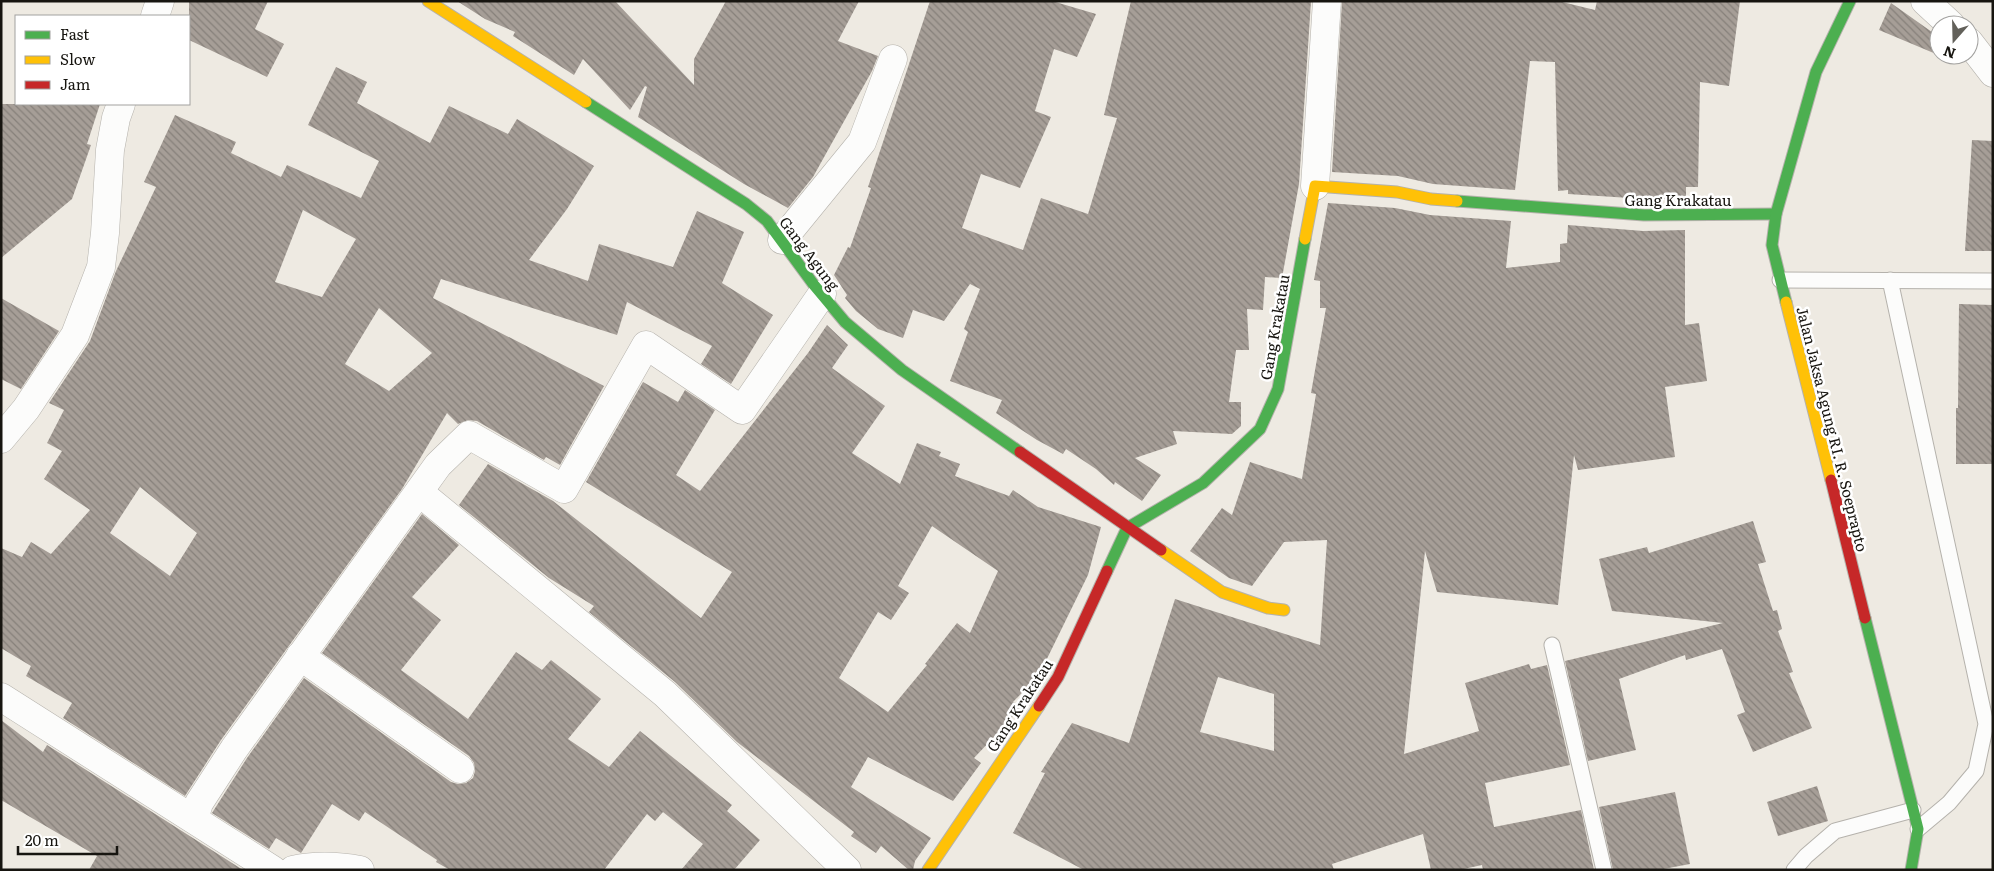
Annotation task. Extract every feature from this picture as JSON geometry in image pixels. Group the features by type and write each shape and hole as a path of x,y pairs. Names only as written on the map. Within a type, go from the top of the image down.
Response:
{"main road":[{"name":"Gang Agung","path":"428,1 746,204 767,221 822,294 846,322 902,370 1127,528 1222,592 1268,608 1284,610"},
{"name":"Jalan Jaksa Agung RI. R. Soeprapto","path":"1850,1 1816,72 1776,214 1772,245 1918,829 1911,870"},
{"name":"Gang Krakatau","path":"928,870 1058,677 1127,528 1203,483 1260,429 1278,389 1315,186 1397,192 1431,199 1644,216 1776,214"}],"street":[{"path":"154,15 160,1"},
{"path":"1315,186 1327,1"},
{"path":"1925,1 1940,15"},
{"path":"1979,55 1993,73"},
{"path":"782,240 862,142 893,59"},
{"path":"1,439 26,409 75,336 101,267 110,150 116,118 121,105"},
{"path":"194,819 199,803 234,749 300,656 438,465 469,435 564,488 646,344 742,410 822,294"},
{"path":"419,492 665,694 847,870"},
{"path":"300,656 460,769"},
{"path":"1,697 273,870"},
{"path":"293,870 309,866 345,867 360,870"}],"lane":[{"path":"1780,280 1993,281"},
{"path":"1890,280 1986,724 1976,771 1949,803 1918,829"},
{"path":"1552,645 1604,870"},
{"path":"1794,870 1806,856 1836,831 1913,810"}],"building":[{"path":"189,1 268,1 255,29 284,44 267,77 190,40"},
{"path":"457,1 615,1 694,85 694,59 726,1 859,1 838,41 878,56 872,71 813,177 788,208 744,184 638,117 647,87 645,86 630,110 583,59 574,75 513,36 515,32 485,19"},
{"path":"930,1 1052,1 1096,14 1077,57 1054,49 1035,111 1051,117 1020,188 981,174 962,228 1023,250 1041,198 1088,214 1117,118 1104,115 1131,1 1311,1 1299,184 1282,278 1265,277 1263,310 1247,309 1249,350 1236,350 1229,402 1241,402 1241,426 1232,434 1173,431 1177,444 1135,458 1161,475 1142,501 1115,482 1114,485 1096,469 1066,449 1063,454 1037,440 996,413 1002,400 950,381 968,332 964,329 980,289 970,284 944,321 913,310 903,338 878,329 856,311 845,298 847,295 834,275 848,247 850,248 871,188 868,187"},
{"path":"1342,1 1558,1 1595,10 1597,1 1740,1 1729,86 1700,82 1698,187 1686,187 1686,199 1645,199 1568,194 1568,190 1558,191 1555,62 1530,61 1515,190 1433,184 1398,176 1332,172"},
{"path":"1891,3 1929,30 1929,51 1879,30"},
{"path":"336,67 367,82 357,103 430,143 449,106 508,134 517,119 594,166 567,209 529,260 588,281 599,244 673,267 697,211 744,232 722,283 773,315 731,384 701,364 712,346 627,302 617,335 441,279 433,298 604,386 560,465 546,457 544,460 477,421 468,420 458,424 447,413 402,489 221,740 185,796 63,718 72,703 26,676 31,666 1,648 1,548 22,557 31,542 51,554 90,510 44,479 62,451 47,443 64,410 49,403 90,341 116,271 156,187 144,182 175,115 236,142 231,153 281,177 287,165 361,198 379,161 308,125","holes":["303,210 356,239 322,297 275,282","379,308 432,353 389,391 345,364","140,487 197,533 170,576 110,533"]},
{"path":"1,104 100,105 87,144 91,145 72,199 1,258"},
{"path":"1972,140 1993,141 1993,251 1965,251"},
{"path":"1328,203 1395,208 1430,215 1511,221 1506,268 1560,262 1560,244 1567,243 1568,225 1643,231 1685,230 1685,325 1699,323 1707,381 1665,387 1675,457 1578,470 1574,455 1558,605 1437,592 1425,551 1404,754 1479,731 1465,683 1529,664 1531,669 1547,665 1570,765 1485,783 1494,827 1581,810 1594,870 1483,870 1482,865 1459,870 1431,870 1423,834 1332,864 1334,870 1084,870 1013,833 1045,773 1041,772 1072,723 1129,743 1175,599 1320,645 1327,540 1284,542 1252,586 1229,578 1190,551 1222,508 1232,515 1250,462 1302,479 1316,394 1311,393 1326,308 1320,308 1320,281 1314,280","holes":["1218,677 1274,694 1274,751 1200,732"]},
{"path":"1,298 59,331 21,389 1,379"},
{"path":"1959,304 1993,305 1993,464 1956,464"},
{"path":"827,325 848,345 832,368 885,406 852,453 900,484 917,443 941,452 939,456 960,464 955,476 1009,496 1013,490 1038,507 1101,527 1088,575 1039,675 1013,702 1021,705 1011,719 974,758 981,763 953,801 868,757 851,787 931,838 915,861 913,870 909,870 881,846 876,853 851,836 854,832 737,742 675,682 589,612 594,606 549,578 459,505 488,464 553,501 701,618 732,572 586,482 643,382 678,402 685,390 715,410 676,475 700,491 808,353","holes":["932,526 998,571 970,633 957,623 925,664 927,665 888,712 839,678 878,612 891,620 909,593 898,586"]},
{"path":"422,514 459,545 412,597 441,620 401,670 468,719 516,652 542,670 551,660 601,699 568,739 609,767 640,731 732,805 727,811 760,840 734,870 681,870 703,844 663,812 655,821 647,814 604,870 450,870 365,812 359,821 332,804 301,853 276,838 269,849 212,813 247,758 304,678 451,782 458,784 466,783 473,778 475,771 474,763 469,756 322,653"},
{"path":"1753,521 1766,562 1758,564 1773,611 1777,610 1782,629 1778,631 1793,672 1789,673 1812,728 1753,752 1737,715 1745,712 1722,649 1686,660 1685,655 1619,679 1636,750 1588,761 1565,661 1723,623 1612,611 1599,559 1647,547 1649,553"},
{"path":"1,720 43,752 47,745 243,870 89,870 97,856 1,800"},
{"path":"1817,786 1828,821 1778,836 1767,802"},
{"path":"1675,792 1690,864 1658,870 1613,870 1599,807"}],"traffic: fast":[{"path":"1786,302 1772,245 1776,214 1816,72 1850,1"},
{"path":"586,102 746,204 767,221 814,285 845,322 902,370 1020,452"},
{"path":"1457,201 1644,215 1776,214"},
{"path":"1107,571 1127,528 1203,483 1260,429 1278,389 1305,239"},
{"path":"1865,618 1918,829 1911,870"}],"traffic: slow":[{"path":"428,1 586,102"},
{"path":"1305,239 1315,186 1397,192 1431,199 1457,201"},
{"path":"1786,302 1831,480"},
{"path":"1161,550 1222,592 1268,608 1284,610"},
{"path":"928,870 1039,706"}],"traffic: jam":[{"path":"1020,452 1161,550"},
{"path":"1831,480 1865,618"},
{"path":"1039,706 1058,677 1107,571"}]}
